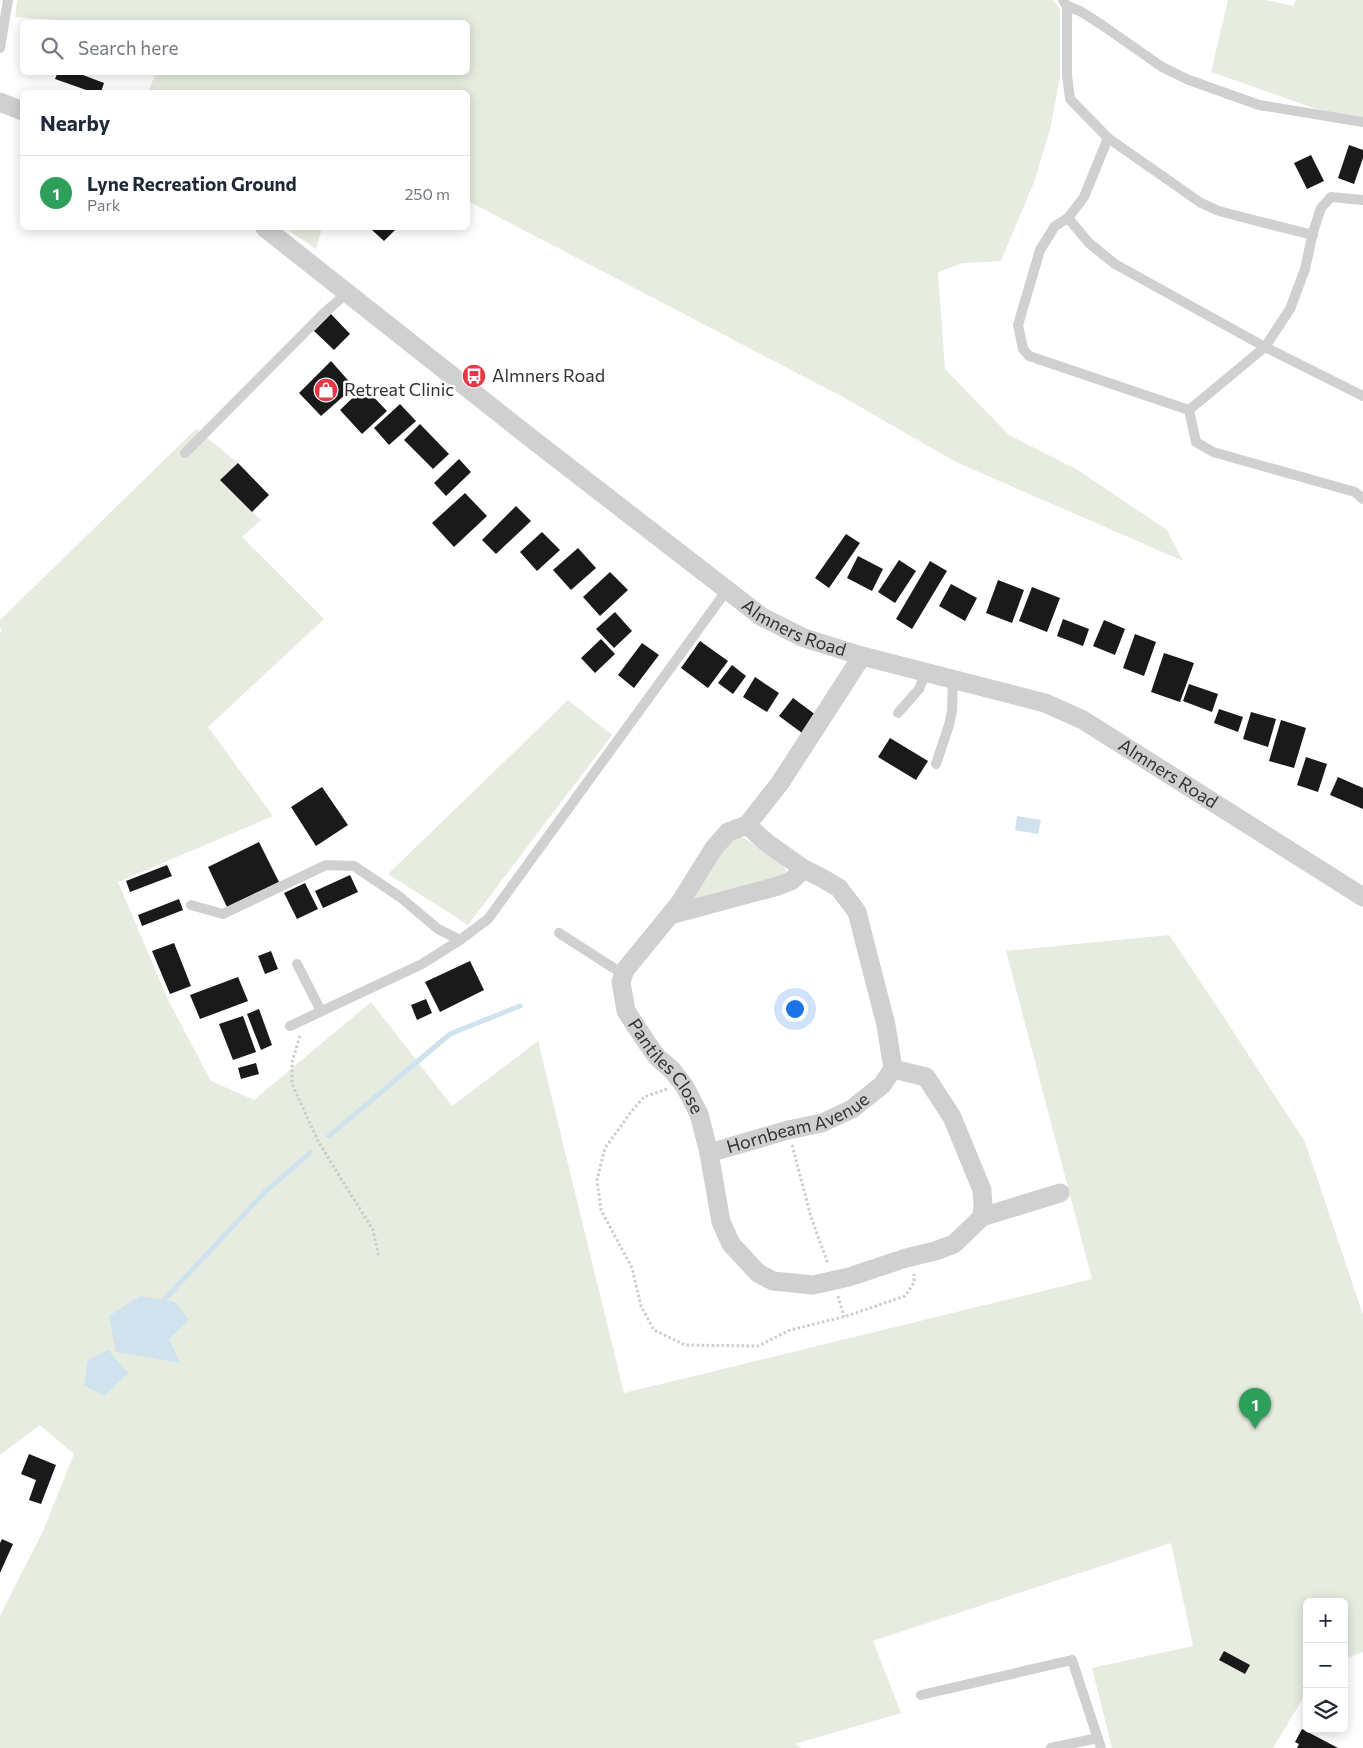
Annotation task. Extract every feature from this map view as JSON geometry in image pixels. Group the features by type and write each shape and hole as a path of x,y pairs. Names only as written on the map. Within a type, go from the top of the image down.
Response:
{"street":[{"path":"0,102 20,110"},
{"name":"Almners Road","path":"268,230 532,439 762,617 804,638 862,656 1045,703 1083,720 1363,897"},
{"path":"624,974 625,970 670,916 714,848 728,832 747,825 780,783 862,656"},
{"path":"747,825 767,843 804,869 839,888 857,912 886,1025 893,1068 926,1077 952,1117 982,1190 982,1217 1060,1193"},
{"path":"670,916 778,886 791,881 804,869"},
{"name":"Pantiles Close","path":"624,974 621,982 626,1010 647,1043 679,1080 699,1114 709,1153 721,1222 731,1244 758,1273 773,1281 813,1285 849,1277 954,1244 982,1217"},
{"name":"Hornbeam Avenue","path":"709,1153 788,1130 822,1123 852,1109 882,1085 893,1068"}],"lane":[{"path":"0,48 8,0"},
{"path":"1313,235 1220,211 1201,203 1108,138 1070,99 1067,75 1065,3 1102,25 1162,67 1189,80 1259,105 1363,122"},
{"path":"1108,138 1084,197 1068,218 1055,226 1040,250 1018,325 1023,349 1029,356 1188,410"},
{"path":"1188,410 1265,347 1290,309 1305,269 1321,208 1331,197 1363,200"},
{"path":"1068,218 1088,243 1114,264 1265,347 1363,396"},
{"path":"185,454 347,292"},
{"path":"1188,410 1196,442 1213,452 1355,492 1363,499"},
{"path":"290,1026 422,964 460,940 488,919 727,590"},
{"path":"898,713 919,688 926,672"},
{"path":"936,764 952,711 953,679"},
{"path":"191,905 223,914 326,865 354,866 400,897 438,929 460,940"},
{"path":"559,933 624,974"},
{"path":"298,964 321,1011"},
{"path":"921,1695 1072,1660 1100,1743 1051,1748"}],"path":[{"path":"305,1018 292,1062 292,1084 319,1143 374,1230 379,1258"},
{"path":"679,1080 667,1089 644,1098 631,1112 605,1148 597,1180 602,1210 632,1268 641,1306 654,1330 685,1345 758,1346 790,1330 847,1316 904,1296 914,1283 910,1257"},
{"path":"788,1130 811,1217 834,1280"}],"shaded area":[{"path":"17,0 1053,0 1060,9 1060,78 1050,130 1034,182 1001,261 963,263 938,272 945,369 1009,435 1078,470 1167,530 1183,561 956,462 843,397 470,202 470,90 149,90 155,75 470,75 470,20 56,20 15,17"},
{"path":"1228,0 1265,0 1293,6 1296,0 1363,0 1363,119 1331,114 1211,72"},
{"path":"288,230 321,230 316,249"},
{"path":"196,429 238,463 220,480 261,520 242,537 324,619 208,727 273,816 118,882 168,1000 211,1081 254,1100 371,1002 452,1106 538,1041 624,1393 1092,1279 1006,951 1169,935 1305,1142 1363,1315 1363,1652 1348,1658 1348,1598 1303,1598 1302,1700 1273,1748 1112,1748 1092,1668 1193,1646 1171,1543 873,1641 901,1713 795,1744 802,1748 0,1748 0,1616 43,1531 74,1454 40,1425 0,1455 0,633 2,632 0,620","holes":["175,1302 188,1320 169,1339"]},
{"path":"568,700 612,735 468,925 388,874"},
{"path":"739,835 781,861 786,870 785,875 687,904 725,843"}],"water":[{"path":"1017,816 1041,820 1038,834 1015,830"},
{"path":"140,1296 175,1302 189,1320 169,1339 180,1363 116,1352 109,1316"},
{"path":"108,1350 128,1373 104,1396 84,1385 88,1360"}],"building":[{"path":"57,75 83,75 104,83 102,90 86,90 55,79"},
{"path":"1349,145 1363,150 1363,158 1354,184 1338,178"},
{"path":"1311,155 1324,181 1307,189 1294,163"},
{"path":"372,230 395,230 384,241"},
{"path":"331,314 350,334 334,350 314,331"},
{"name":"Retreat Clinic","path":"331,361 354,387 321,416 299,393"},
{"path":"364,387 387,411 362,434 340,410"},
{"path":"400,404 416,421 389,445 374,428"},
{"path":"420,424 449,454 433,469 404,440"},
{"path":"459,459 471,472 446,496 434,483"},
{"path":"238,463 269,495 252,512 220,480"},
{"path":"465,493 487,516 454,547 432,523"},
{"path":"516,506 531,521 496,554 482,540"},
{"path":"542,532 560,550 537,571 520,552"},
{"path":"846,534 860,543 829,588 815,578"},
{"path":"578,548 596,568 571,590 553,570"},
{"path":"858,556 883,569 872,591 847,578"},
{"path":"899,560 916,571 895,603 878,592"},
{"path":"930,561 947,571 912,629 896,619"},
{"path":"610,572 628,590 600,616 583,597"},
{"path":"998,580 1024,590 1012,623 986,613"},
{"path":"951,584 977,598 965,621 939,606"},
{"path":"1032,587 1060,598 1047,632 1019,621"},
{"path":"615,612 632,631 614,648 596,629"},
{"path":"1063,619 1089,629 1083,646 1057,636"},
{"path":"1104,620 1125,629 1115,655 1093,646"},
{"path":"1135,634 1156,642 1144,676 1123,668"},
{"path":"601,639 615,654 595,673 581,658"},
{"path":"700,641 728,661 708,688 681,668"},
{"path":"642,643 659,655 634,688 618,675"},
{"path":"1164,653 1194,663 1180,702 1151,692"},
{"path":"732,665 746,676 733,694 718,683"},
{"path":"755,677 779,693 767,712 743,697"},
{"path":"1189,684 1218,694 1212,712 1183,701"},
{"path":"793,698 816,715 802,733 779,716"},
{"path":"1219,709 1243,717 1238,732 1214,723"},
{"path":"1251,712 1276,719 1268,747 1243,739"},
{"path":"1281,720 1306,728 1294,768 1269,761"},
{"path":"890,738 928,761 916,780 878,757"},
{"path":"1306,757 1327,764 1318,792 1297,785"},
{"path":"1338,777 1363,788 1363,809 1330,795"},
{"path":"322,787 348,825 316,846 291,807"},
{"path":"259,842 279,882 227,907 208,867"},
{"path":"167,865 172,876 130,892 126,881"},
{"path":"350,875 358,892 323,908 315,891"},
{"path":"305,883 318,909 297,919 284,893"},
{"path":"179,899 183,910 142,926 138,915"},
{"path":"174,943 191,986 170,994 152,951"},
{"path":"271,951 278,969 265,974 258,956"},
{"path":"470,961 484,990 440,1012 425,982"},
{"path":"238,977 248,1001 200,1019 190,995"},
{"path":"426,999 432,1013 417,1020 411,1005"},
{"path":"259,1009 272,1045 261,1050 247,1014"},
{"path":"243,1016 256,1052 233,1060 219,1024"},
{"path":"256,1063 259,1074 241,1079 238,1068"},
{"path":"29,1454 56,1465 41,1504 29,1500 36,1480 21,1474"},
{"path":"2,1539 13,1544 0,1573 0,1543"},
{"path":"1224,1651 1250,1665 1245,1674 1219,1660"},
{"path":"1302,1729 1303,1733 1310,1733 1338,1748 1297,1748 1299,1744 1295,1742"}],"waterway":[{"path":"329,1136 450,1034 520,1006"},
{"path":"164,1300 266,1191 310,1153"}],"place":[{"name":"Almners Road","path":"474,376"},
{"name":"Retreat Clinic","path":"326,390"},
{"name":"Lyne Recreation Ground","path":"1255,1429"}]}
